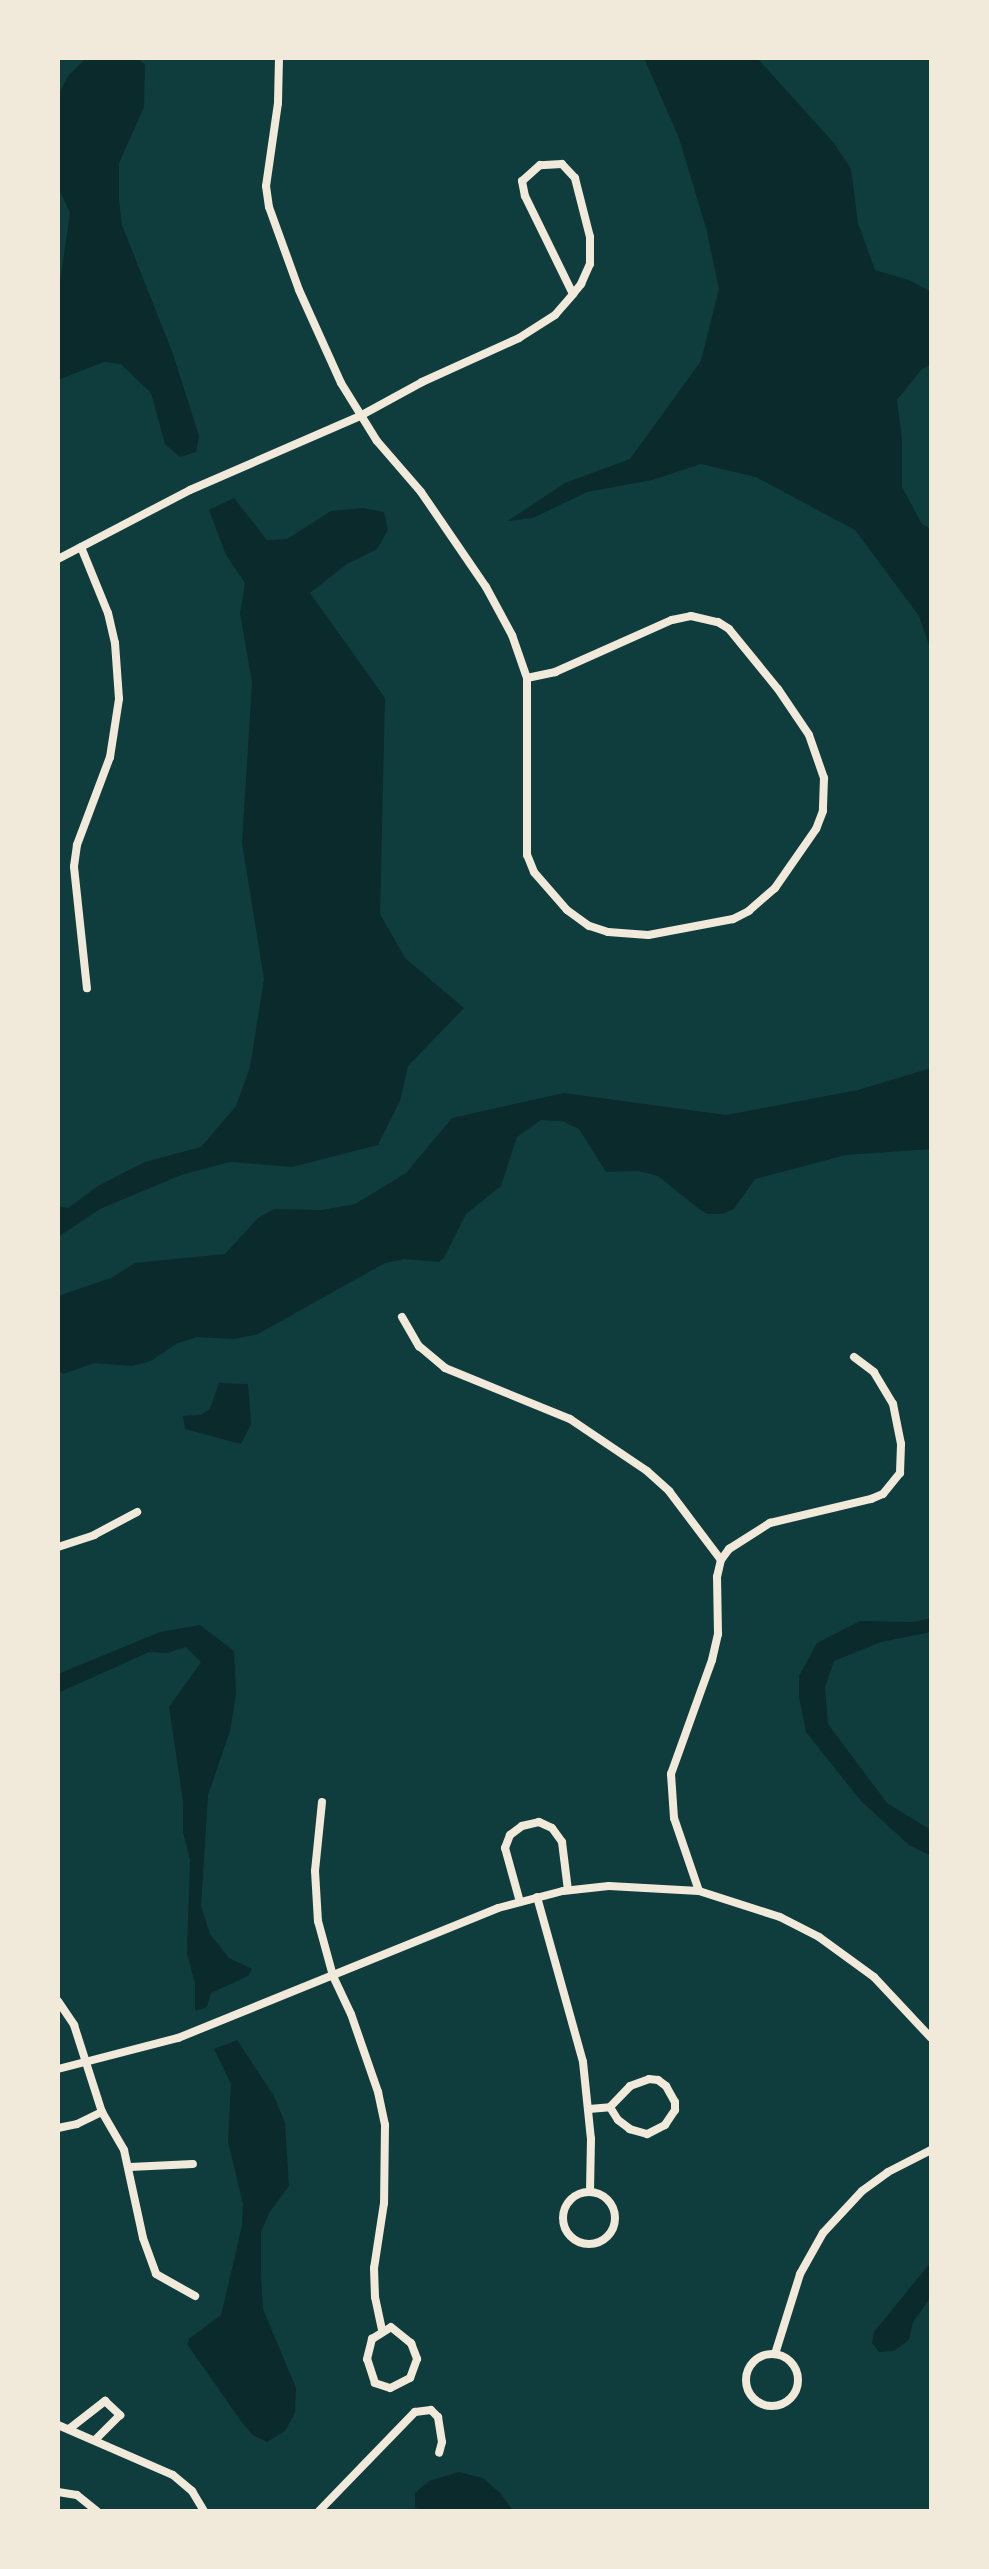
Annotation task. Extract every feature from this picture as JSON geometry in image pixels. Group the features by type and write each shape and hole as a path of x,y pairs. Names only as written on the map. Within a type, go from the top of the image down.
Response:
{"street":[{"path":"279,58 278,103 267,166 269,207 328,357 360,416 454,536 512,635 527,678 527,855 547,891 589,926 618,934 648,935 733,919 749,911 775,888 816,829 825,801 824,778 809,735 741,643 718,622 691,616 678,618 555,672 527,678"},
{"path":"58,559 204,483 360,416 422,382 519,338 555,315 573,294 590,264 585,207 575,178 562,164 540,165 522,181 525,196 573,294"},
{"path":"81,547 108,613 115,643 119,699 110,757 77,845 74,867 87,988"},
{"path":"402,1317 419,1346 445,1368 570,1419 647,1471 669,1491 721,1560"},
{"path":"699,1891 674,1818 671,1774 712,1660 718,1634 717,1577 721,1560 729,1549 770,1523 871,1499 893,1485 902,1459 893,1404 874,1372 854,1357"},
{"path":"58,1547 94,1535 137,1512"},
{"path":"322,1802 314,1894 333,1976 351,2014 385,2125 384,2203 374,2268 375,2297 382,2330 368,2349 367,2368 375,2383 390,2388 410,2378 417,2359 404,2335 391,2327 382,2330"},
{"path":"520,1902 505,1848 510,1835 522,1826 539,1822 552,1828 562,1842 568,1890"},
{"path":"58,2069 178,2038 520,1902 568,1890 609,1886 699,1891 746,1904 819,1937 874,1977 931,2038"},
{"path":"537,1897 574,2022 589,2109 590,2191"},
{"path":"58,2001 74,2025 102,2112 130,2167 143,2238 156,2274 195,2296"},
{"path":"922,2026 931,2019"},
{"path":"589,2109 610,2107 630,2086 649,2079 658,2080 666,2086 675,2102 675,2110 665,2125 647,2134 630,2129 610,2107"},
{"path":"58,2128 102,2112"},
{"path":"775,2354 800,2274 823,2233 862,2191 898,2166 931,2150"},
{"path":"130,2167 193,2164"},
{"path":"590,2191 608,2200 615,2220 604,2239 589,2244 570,2237 562,2219 569,2201 590,2191"},
{"path":"775,2354 794,2365 799,2380 789,2401 774,2407 753,2398 746,2380 753,2363 764,2355 775,2354"},
{"path":"69,2429 105,2401 120,2415 95,2440"},
{"path":"319,2511 415,2412 431,2410 438,2417 442,2442 439,2453"},
{"path":"58,2425 173,2475 192,2491 204,2511"},
{"path":"58,2492 77,2495 97,2511"}],"water":[{"path":"86,58 136,58 145,64 144,107 119,163 119,200 122,225 173,354 199,436 196,452 180,457 165,444 151,393 121,364 104,362 58,380 58,295 70,213 58,187 58,95 68,76"},
{"path":"644,58 757,58 834,143 851,169 858,223 875,270 909,280 931,292 931,364 922,369 897,400 902,439 902,487 922,524 931,529 931,651 919,616 855,530 756,477 701,464 652,480 587,492 533,518 508,521 565,483 630,459 701,361 719,289 706,228 679,138"},
{"path":"234,498 267,540 287,539 331,511 363,508 384,512 388,530 377,549 347,564 310,593 385,698 380,914 405,958 464,1008 408,1066 400,1101 378,1145 292,1167 230,1162 181,1175 100,1209 58,1237 58,1206 68,1208 98,1186 145,1162 201,1147 236,1106 250,1067 264,979 242,843 252,682 240,614 245,583 226,555 209,510"},
{"path":"931,1068 931,1149 846,1155 755,1179 734,1209 722,1214 708,1214 699,1209 658,1176 638,1171 606,1172 579,1129 562,1121 541,1120 517,1137 501,1186 466,1214 439,1262 404,1259 385,1263 258,1334 234,1339 197,1337 176,1344 151,1361 132,1366 94,1363 64,1374 58,1371 58,1296 111,1278 135,1263 225,1254 258,1218 274,1209 322,1210 355,1204 406,1173 452,1118 564,1093 726,1115 858,1090"},
{"path":"219,1383 248,1384 251,1424 241,1444 185,1429 183,1416 201,1415 210,1409"},
{"path":"931,1618 931,1632 881,1642 834,1661 825,1687 828,1724 887,1803 931,1830 931,1856 909,1845 861,1801 806,1732 799,1697 799,1676 817,1643 860,1621 913,1622"},
{"path":"200,1625 234,1651 236,1694 230,1731 208,1795 201,1906 210,1934 229,1958 252,1969 248,1976 211,1993 207,2007 195,2011 195,1984 187,1953 190,1860 183,1832 183,1801 169,1707 201,1662 186,1647 167,1653 149,1652 58,1693 58,1674 160,1632"},
{"path":"237,2040 274,2096 285,2123 289,2186 269,2213 261,2232 261,2277 263,2309 296,2388 295,2413 285,2431 267,2442 253,2435 243,2424 187,2344 190,2338 221,2315 242,2226 243,2204 228,2142 231,2084 214,2049"},
{"path":"931,2262 931,2297 913,2322 909,2340 894,2351 879,2352 872,2343 874,2332"},
{"path":"459,2472 483,2478 500,2493 513,2511 420,2511 415,2507 415,2493 429,2481"}]}
